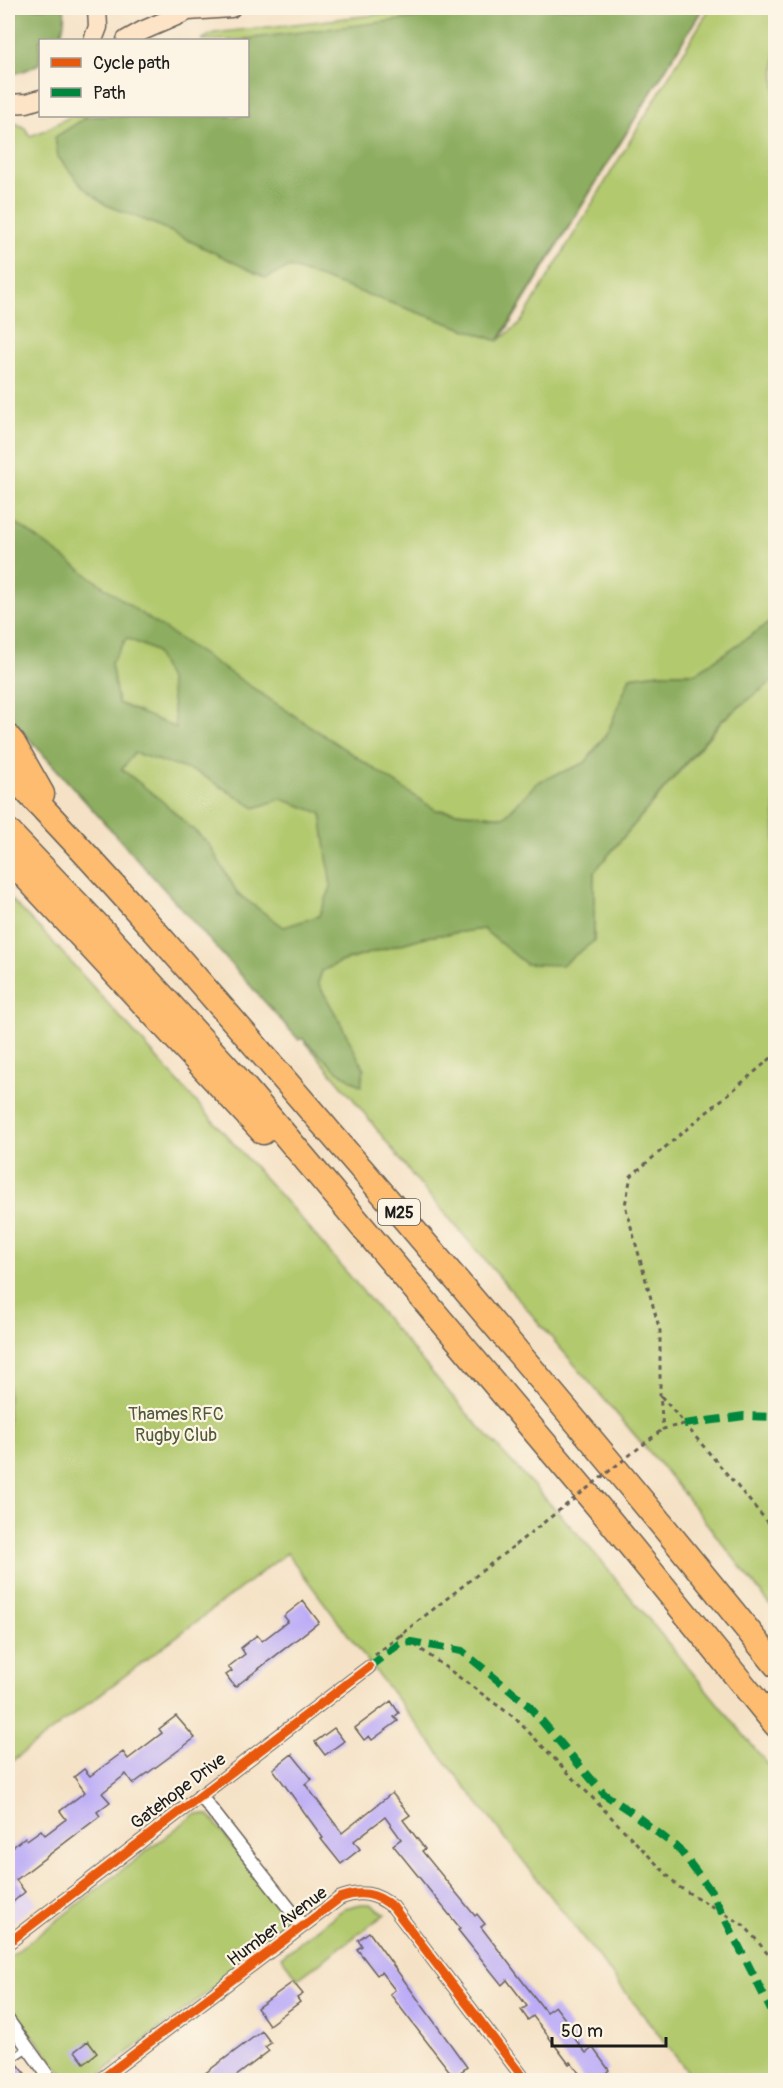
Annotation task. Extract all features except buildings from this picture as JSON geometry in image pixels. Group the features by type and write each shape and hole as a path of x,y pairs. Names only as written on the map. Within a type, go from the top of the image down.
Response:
{"highway":[{"name":"M25","path":"8,737 58,824"},
{"name":"M25","path":"8,772 58,824 262,1054 449,1270 776,1665"},
{"name":"M25","path":"8,831 106,934 236,1077 611,1522 776,1725"},
{"name":"M25","path":"8,858 223,1090 421,1296"}],"main road":[{"path":"93,39 98,27 97,8"},
{"path":"128,39 183,9 231,8"},
{"path":"8,104 27,104 39,99"}],"street":[{"name":"Gatehope Drive","path":"8,1943 370,1662"},
{"name":"Humber Avenue","path":"200,1795 303,1926"},
{"name":"Humber Avenue","path":"100,2080 303,1926 346,1896 363,1893 385,1900 393,1907 525,2080"},
{"path":"8,2020 51,2080"}],"lane":[{"path":"8,2061 28,2048"}],"path":[{"path":"663,1428 660,1395 660,1331 625,1205 631,1176 776,1054"},
{"path":"660,1395 776,1532"},
{"path":"370,1662 400,1634 663,1428 684,1424"},
{"path":"400,1634 515,1718 679,1887 745,1926 776,1964"}],"shaded area":[{"path":"8,1864 37,1903 8,1926"}],"green space":[{"path":"8,8 64,8 65,16 59,39 39,39 39,64 25,71 8,74"},
{"path":"434,8 703,8 500,340 521,322 710,8 775,8 775,619 696,673 659,673 630,677 608,732 585,763 538,782 504,817 439,810 289,975 361,1066 318,983 322,971 340,962 425,937 483,929 526,964 594,940 594,872 723,720 775,679 775,1611 669,1475 413,1176 302,1038 299,1040 8,715 8,119 25,128 30,136 69,117 249,117 249,39 203,39 214,33"},
{"path":"496,8 703,8 498,341 290,267 266,278 157,225 106,205 83,187 58,157 55,137 86,117 249,117 249,39 246,39"},
{"path":"8,517 139,612 436,810 504,817 538,782 585,763 608,732 630,677 659,673 696,673 775,619 775,679 722,720 594,872 594,941 562,965 526,964 483,929 425,937 340,962 322,971 318,983 364,1069 361,1086 337,1071 302,1038 299,1040 8,715","holes":["127,638 155,651 169,680 176,728 118,703 111,663","134,753 199,773 255,808 281,799 321,813 331,887 319,916 284,927 238,894 209,844 162,801 122,769"]},
{"name":"Thames RFC Rugby Club","path":"8,896 50,939 296,1213 464,1410 586,1543 775,1773 775,2080 694,2080 379,1676 287,1553 8,1764"},
{"path":"195,1814 209,1815 288,1917 289,1928 286,1933 92,2080 67,2080 8,2003 8,1958"},
{"path":"370,1904 385,1914 298,1979 281,1957 345,1908"}],"marked path":[{"path":"684,1424 744,1416 776,1417"},
{"path":"369,1667 399,1644 411,1642 462,1651 529,1706 604,1794 679,1849 711,1891 776,2020"}],"cycle path":[{"path":"8,1943 369,1667"},
{"path":"100,2080 340,1898 354,1894 368,1894 393,1907 525,2080"}]}
